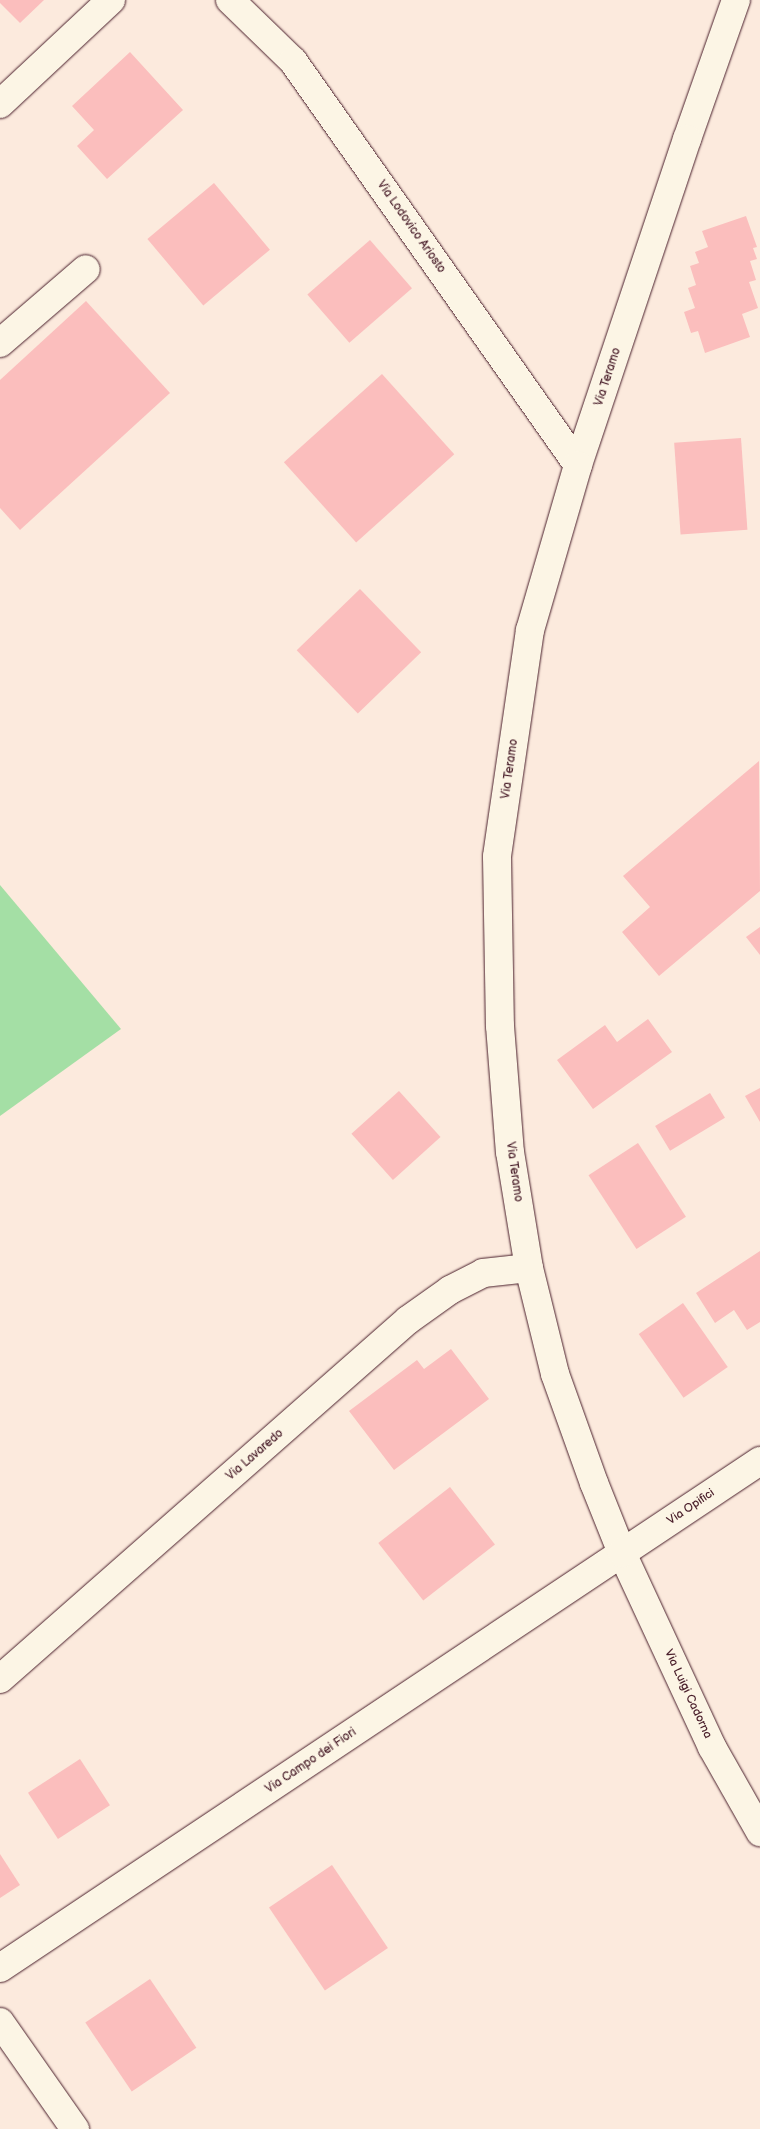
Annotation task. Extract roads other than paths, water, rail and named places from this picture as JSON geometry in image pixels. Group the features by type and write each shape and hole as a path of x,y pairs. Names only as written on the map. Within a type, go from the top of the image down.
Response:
{"street":[{"path":"0,104 111,0"},
{"name":"Via Lodovico Ariosto","path":"230,0 293,61 578,465"},
{"name":"Via Teramo","path":"622,1553 594,1483 555,1374 529,1268 510,1152 500,1026 497,857 530,630 578,465 687,139 736,0"},
{"path":"0,343 86,269"},
{"name":"Via Lavaredo","path":"0,1679 408,1320 450,1290 483,1273 529,1268"},
{"name":"Via Opifici","path":"622,1553 760,1461"},
{"name":"Via Luigi Cadorna","path":"622,1553 712,1747 760,1832"},
{"name":"Via Campo dei Fiori","path":"0,1968 622,1553"},
{"path":"0,2022 75,2129"}]}
